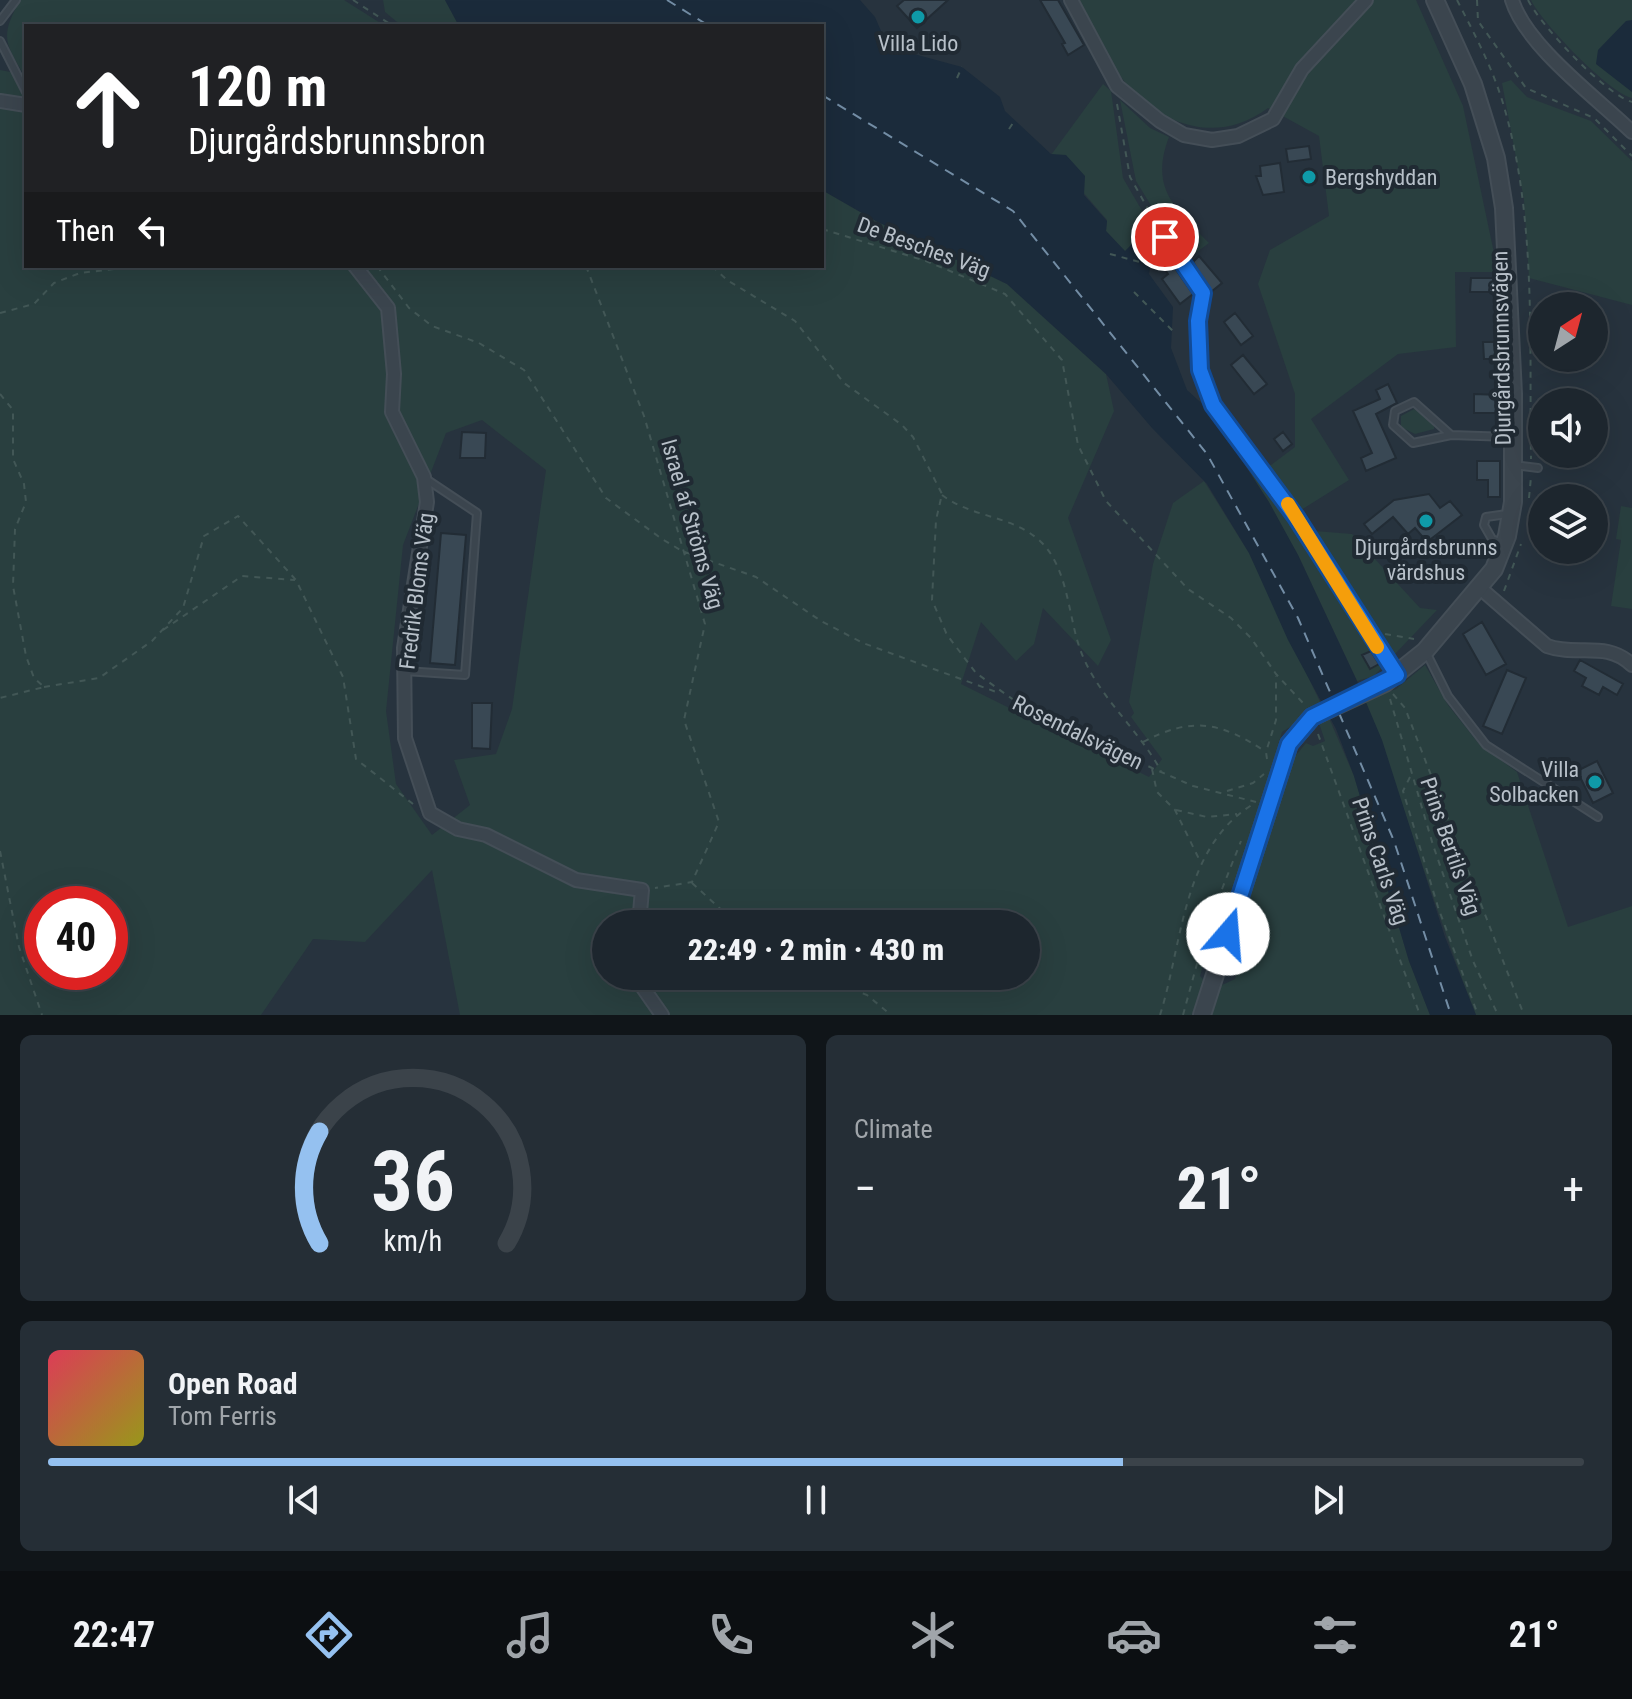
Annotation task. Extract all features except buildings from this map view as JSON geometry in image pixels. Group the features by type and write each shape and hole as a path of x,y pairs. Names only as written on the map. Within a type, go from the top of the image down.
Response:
{"street":[{"path":"1071,0 1117,86 1160,121 1184,135 1212,140 1238,136 1273,119 1302,69 1366,0"},
{"name":"Djurgårdsbrunnsvägen","path":"1315,716 1385,688 1420,645 1480,588 1494,569 1505,544 1511,514 1514,438 1508,254 1496,158 1473,84 1435,0"},
{"path":"1512,0 1522,23 1632,132"},
{"path":"0,101 24,105"},
{"path":"1165,237 1203,293 1198,321 1200,370 1213,405 1296,517 1363,627 1397,675"},
{"name":"Fredrik Bloms Väg","path":"357,268 388,308 394,374 392,412 424,477 427,502 404,648 405,738 430,813"},
{"path":"1480,588 1547,646 1559,650 1599,648 1615,653 1632,665"},
{"path":"1202,1015 1289,744 1315,716"},
{"path":"430,813 458,829 486,835 576,880 642,890 640,910"},
{"path":"644,990 662,1015"}],"lane":[{"path":"0,21 16,0"},
{"path":"0,41 24,88"},
{"path":"1451,435 1414,402 1395,411 1393,425 1413,443 1451,435 1514,438"},
{"path":"1513,465 1528,467"},
{"path":"405,671 465,675 477,513 424,477"},
{"path":"1505,544 1492,539 1484,525 1486,517 1493,514 1511,514"},
{"path":"1420,645 1448,696 1486,745 1598,817"}],"path":[{"path":"353,0 390,24"},
{"path":"1477,0 1478,21 1526,88 1594,118 1632,156"},
{"path":"1528,0 1538,17 1611,90 1632,102"},
{"path":"957,78 962,67"},
{"path":"1117,86 1116,109 1130,177 1165,237"},
{"path":"1009,129 1015,120"},
{"name":"De Besches Väg","path":"824,230 926,261 1005,294 1062,360 1078,445 1106,501 1188,589 1231,618 1251,638 1276,674 1315,716"},
{"path":"1110,254 1151,265"},
{"path":"0,313 34,304 54,283 80,273 124,268"},
{"path":"379,268 409,308 432,326 479,343 524,370 606,498 682,551 756,577 821,621 863,643 1001,693"},
{"name":"Israel af Ströms Väg","path":"587,268 644,416 705,624 684,720 719,822 692,882"},
{"path":"714,268 727,280 795,321 844,383 902,425 925,456 942,494 973,512 1008,520 1044,544 1063,584 1080,648 1090,671 1161,771"},
{"path":"1134,292 1174,332"},
{"path":"0,394 13,410 13,459 24,484 26,502 15,529 13,586 26,656 34,678 44,687"},
{"name":"Rosendalsvägen","path":"942,494 936,520 932,600 947,635 976,673 1001,693 1152,768 1193,786 1256,802"},
{"path":"160,632 183,608 204,536 238,516 296,580 343,677 356,759 400,797 430,813"},
{"path":"0,698 99,678 242,576 296,580"},
{"path":"1363,627 1420,645"},
{"path":"1407,648 1420,645"},
{"path":"1223,792 1253,783 1269,768 1266,752 1276,720 1276,674"},
{"path":"1385,688 1405,708 1524,1015"},
{"name":"Prins Bertils Väg","path":"1385,688 1410,776 1473,961 1498,1015"},
{"name":"Prins Carls Väg","path":"1315,716 1420,1015"},
{"path":"1143,742 1166,729 1199,723 1235,733 1266,752"},
{"path":"1152,768 1157,792 1175,810 1201,863"},
{"path":"1410,776 1403,791 1438,907 1478,1015"},
{"path":"1160,1015 1201,863 1237,814 1272,794"},
{"path":"1250,817 1256,802"},
{"path":"1175,810 1207,817 1237,814"},
{"path":"1183,1015 1207,927 1245,832"},
{"path":"0,851 19,947 42,1015"},
{"path":"642,890 692,882 722,910"},
{"path":"854,990 867,995 891,1015"}],"green space":[{"path":"20,0 344,0 382,24 24,24 24,75 9,47 9,23"},
{"path":"383,0 445,0 458,24 400,24 385,12"},
{"path":"1079,0 1416,0 1463,106 1498,272 1455,272 1456,347 1398,354 1311,419 1349,480 1301,510 1315,531 1352,534 1420,608 1437,610 1374,676 1357,681 1298,555 1245,463 1271,465 1295,447 1295,394 1258,284 1270,250 1329,216 1319,136 1268,108 1250,119 1214,128 1178,121 1161,113 1144,101 1122,78"},
{"path":"1531,0 1632,0 1632,98 1608,84 1577,55"},
{"path":"0,70 16,73 24,79 24,268 824,268 824,191 876,221 1007,284 1106,374 1114,411 1068,518 1111,640 1098,666 1043,608 1034,644 1016,661 981,622 961,684 1149,777 1162,759 1131,717 1134,713 1129,702 1153,564 1173,503 1204,481 1249,553 1322,706 1282,732 1226,917 1213,930 1200,976 1205,981 1194,1015 460,1015 432,870 365,942 313,939 261,1015 0,1015","holes":["482,420 546,470 512,709 496,754 454,760 470,805 432,835 396,784 386,711 403,545 446,433"]},
{"path":"1511,80 1527,97 1591,121 1632,161 1632,305 1608,299 1608,292 1582,292 1529,278 1524,200 1502,83"},
{"path":"1103,84 1111,91 1123,178 1162,245 1147,256 1135,241 1125,252 1106,231 1107,220 1051,155"},
{"path":"1120,100 1150,128 1169,137 1162,171 1164,184 1177,208 1209,243 1185,261 1136,181"},
{"path":"1414,409 1434,422 1434,429 1415,434 1401,427 1401,416"},
{"path":"1621,506 1632,508 1632,609 1611,606 1621,540 1616,539"},
{"path":"1425,665 1448,705 1479,744 1517,772 1568,927 1632,906 1632,1015 1476,1015 1365,701 1396,689"},
{"path":"1329,718 1354,776 1409,961 1430,1015 1211,1015 1220,986 1235,979 1247,943 1240,927 1288,765 1306,743 1313,746 1325,741 1319,723"}],"water":[{"path":"445,0 860,0 875,17 881,31 899,50 962,67 1000,97 1005,111 1051,154 1066,155 1085,176 1084,195 1107,221 1106,231 1125,251 1135,241 1151,262 1149,274 1173,307 1171,348 1187,390 1208,409 1269,502 1298,555 1382,740 1445,937 1476,1015 1430,1015 1409,961 1354,776 1336,729 1288,640 1249,553 1207,484 1152,428 1106,374 1007,284 876,221 824,191 824,24 458,24"},
{"path":"1632,20 1632,92 1596,64 1598,50 1626,21"}],"ferry route":[{"path":"667,0 706,24"},
{"path":"824,96 1013,211 1207,454 1298,618 1333,699"},
{"path":"1339,713 1394,841 1451,1015"}],"slow traffic":[{"path":"1288,504 1377,647"}],"place":[{"name":"Villa Lido","path":"918,17"},
{"name":"Bergshyddan","path":"1309,177"},
{"name":"Djurgårdsbrunns värdshus","path":"1426,521"},
{"name":"Villa Solbacken","path":"1595,782"}],"route":[{"path":"1165,237 1203,293 1198,321 1200,370 1213,405 1296,517 1363,627 1397,675 1312,717 1289,744 1228,934"}]}
